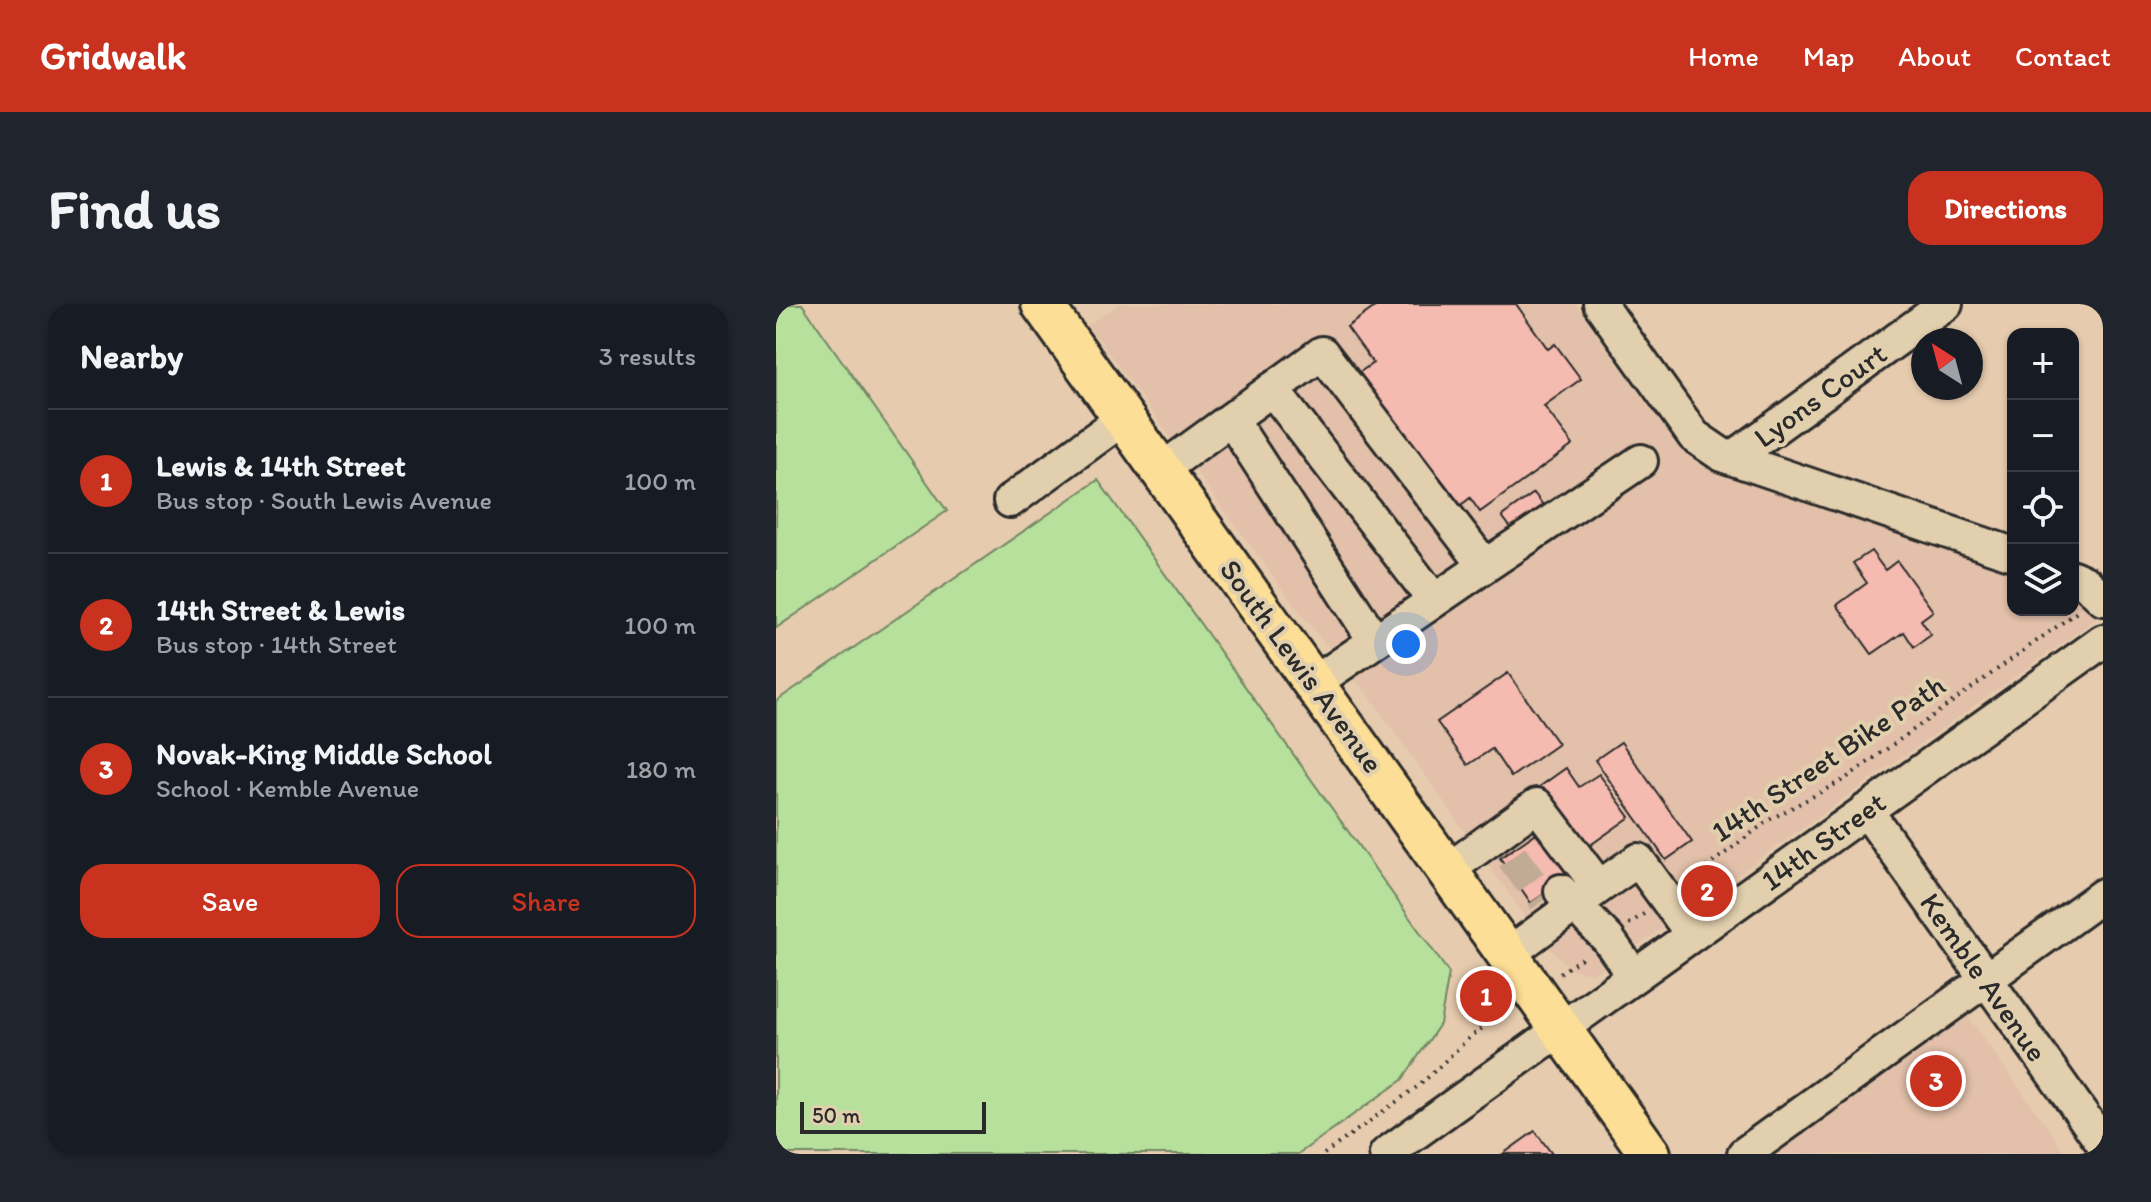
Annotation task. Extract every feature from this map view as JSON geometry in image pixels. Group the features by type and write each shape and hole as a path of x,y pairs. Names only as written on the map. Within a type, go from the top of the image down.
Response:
{"main road":[{"name":"South Lewis Avenue","path":"1042,304 1650,1154"}],"street":[{"path":"1600,304 1694,436 1722,455 2007,552"},
{"name":"Lyons Court","path":"1733,458 1946,304"},
{"path":"1161,470 1322,353 1485,566"},
{"path":"1272,389 1434,600"},
{"path":"1010,501 1124,418"},
{"path":"1231,419 1375,641"},
{"path":"1314,683 1641,461"},
{"path":"2079,580 2103,599"},
{"name":"14th Street","path":"1386,1154 2103,641"},
{"path":"1448,870 1512,840 1537,805 1599,887"},
{"name":"Kemble Avenue","path":"1866,810 2103,1144"},
{"path":"1508,954 1558,903 1599,887 1638,860 1692,934"},
{"path":"1744,1154 2103,895"},
{"path":"1558,903 1608,939 1634,976"}],"path":[{"name":"14th Street Bike Path","path":"1569,967 1769,820 1845,779 2070,616"},
{"path":"1324,1154 1421,1084 1486,1025"}],"shaded area":[{"path":"1119,304 1576,304 1669,435 1705,465 2007,572 2007,616 2079,616 2079,598 2103,606 2103,614 1609,966 1592,973 1571,969 1545,944 1366,692 1304,618 1088,325"},
{"path":"1961,1007 2066,1154 1757,1154"}],"green space":[{"path":"776,304 802,304 947,511 776,628"},
{"path":"1098,480 1449,973 1440,1024 1402,1080 1298,1154 776,1154 776,701"}],"building":[{"path":"1379,304 1516,304 1548,349 1555,344 1581,379 1544,406 1573,445 1480,512 1470,498 1456,509 1357,374 1373,363 1347,327"},
{"path":"1534,493 1549,513 1517,536 1502,516"},
{"path":"1871,551 1885,570 1897,561 1933,611 1921,620 1931,635 1914,647 1904,632 1872,654 1837,605 1867,583 1853,563"},
{"path":"1508,673 1558,744 1511,777 1492,749 1468,765 1437,722"},
{"path":"1621,742 1692,842 1666,860 1595,760"},
{"path":"1566,768 1579,787 1599,774 1630,817 1579,853 1535,790"},
{"path":"1548,825 1579,869 1531,903 1500,858"},
{"path":"1535,1131 1552,1154 1503,1154"}],"tunnel":[{"path":"1512,857 1544,900"}],"place":[{"name":"14th Street & Lewis","path":"1707,891"},
{"name":"Lewis & 14th Street","path":"1486,996"},
{"name":"Novak-King Middle School","path":"1936,1081"}]}
